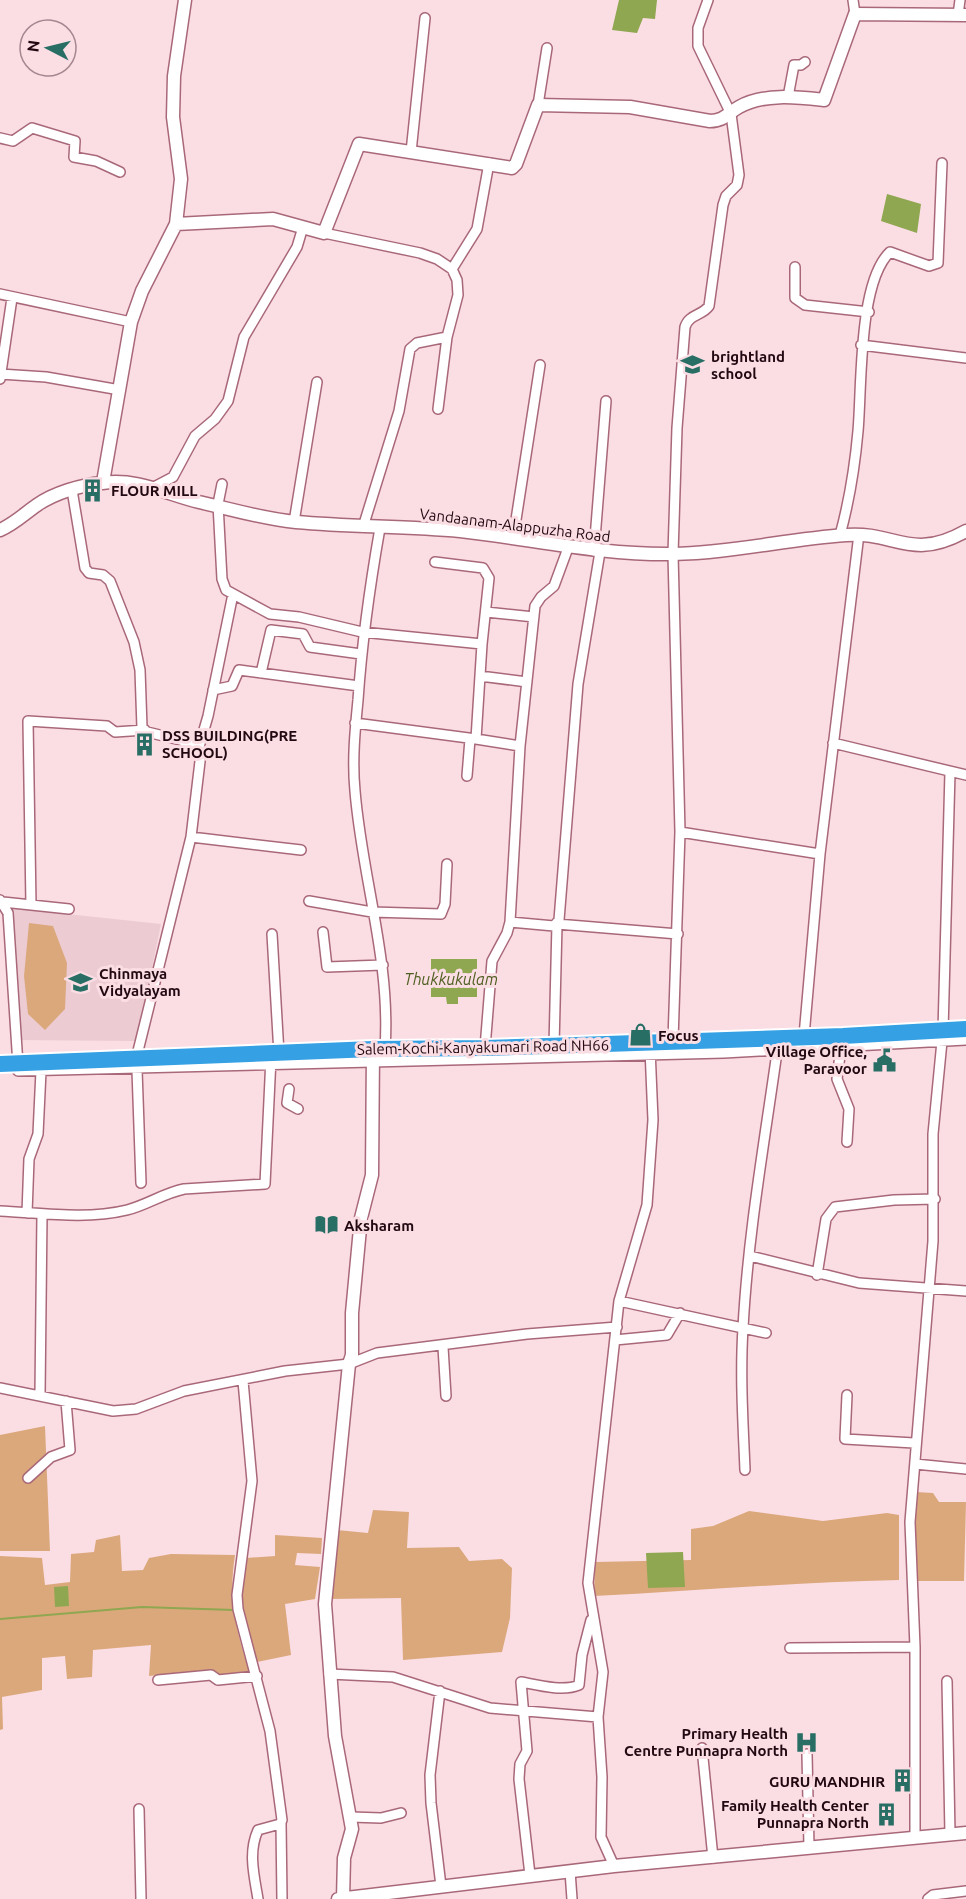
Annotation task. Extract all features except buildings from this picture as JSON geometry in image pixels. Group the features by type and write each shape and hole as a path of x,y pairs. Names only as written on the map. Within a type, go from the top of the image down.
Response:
{"highway":[{"name":"Salem-Kochi-Kanyakumari Road NH66","path":"0,1064 137,1064 554,1046 650,1048 673,1040 779,1043 804,1036 842,1040 942,1035 966,1029"}],"main road":[{"path":"103,482 131,322 142,291 176,224 181,179 173,117 173,94 185,0"},
{"path":"176,224 273,219 324,233 359,144 512,168 516,164 538,105 630,107 710,122 722,121 739,107 762,99 788,97 824,100 855,14 962,15"},
{"name":"Vandaanam-Alappuzha Road","path":"0,530 10,526 38,503 72,490 103,482 154,487 198,502 218,504 262,517 294,522 380,528 409,527 513,538 597,552 673,554 726,551 860,534 906,545 922,546 940,543 966,531"},
{"path":"343,1899 344,1858 352,1836 351,1817 335,1736 325,1604 349,1364 352,1355 352,1313 361,1218 372,1175 377,1053"},
{"path":"338,1899 386,1897 441,1886 614,1866 966,1833"}],"street":[{"path":"673,1040 680,832 673,554 677,428 685,327 691,317 709,306 723,205 726,196 739,181 731,114 698,46 698,28 708,0"},
{"path":"853,0 855,14"},
{"path":"960,0 962,15"},
{"path":"411,152 425,18"},
{"path":"538,105 547,48"},
{"path":"788,97 794,65 801,65 805,62"},
{"path":"0,138 13,141 32,128 75,141 74,157 96,161 120,172"},
{"path":"452,269 477,230 489,163"},
{"path":"840,535 858,430 861,345 873,287 888,253 896,252 932,267 938,263 942,163"},
{"path":"154,487 172,477 195,436 215,419 228,401 244,337 297,247 303,227"},
{"path":"324,233 420,253 452,269 457,280 458,295 447,337 438,409"},
{"path":"795,267 795,298 805,305 869,312"},
{"path":"0,294 131,322"},
{"path":"12,298 0,375 46,377 120,390"},
{"path":"363,527 399,411 410,349 417,343 447,337"},
{"path":"861,345 966,358"},
{"path":"513,538 540,365"},
{"path":"294,522 317,382"},
{"path":"554,1046 557,924 578,684 597,552 606,401"},
{"path":"222,484 218,504 222,579 226,590 270,614 299,617 362,632 482,644"},
{"path":"72,490 85,568 89,573 103,575 110,581 134,642 140,670 140,723 145,730"},
{"path":"380,528 362,632 355,723 354,789 372,912 383,965 377,1053 650,1048 842,1040 837,1079 849,1109 847,1142"},
{"path":"804,1036 820,854 860,534"},
{"path":"485,1048 492,961 507,933 510,922 520,746 534,617 537,602 558,580 568,548"},
{"path":"435,561 483,568 489,578 480,676 467,776"},
{"path":"141,1183 137,1064 190,837 201,753 199,747 233,594"},
{"path":"486,612 534,617"},
{"path":"261,673 271,630 303,634 310,647 361,654"},
{"path":"213,690 232,686 239,670 358,686"},
{"path":"480,676 527,682"},
{"path":"32,905 28,721 107,726 115,732 145,730 199,747"},
{"path":"355,723 520,746"},
{"path":"833,743 966,774"},
{"path":"915,1836 915,1647 910,1522 915,1464 914,1443 925,1356 935,1199 933,1134 942,1035 950,772"},
{"path":"680,832 820,854"},
{"path":"190,837 302,850"},
{"path":"309,901 372,912 441,914 445,904 447,864"},
{"path":"1,901 69,909"},
{"path":"1,901 8,913 18,1065"},
{"path":"510,922 678,934"},
{"path":"323,932 327,967 383,965"},
{"path":"0,1211 101,1215 146,1205 173,1191 265,1184 273,1058 272,934"},
{"path":"942,1035 966,1040"},
{"path":"745,1470 741,1376 743,1327 750,1256 779,1043"},
{"path":"614,1866 601,1837 598,1718 603,1672 588,1583 619,1301 647,1205 653,1120 650,1048"},
{"path":"0,1072 137,1064"},
{"path":"27,1212 29,1159 38,1134 41,1071"},
{"path":"289,1089 287,1103 298,1109"},
{"path":"817,1275 826,1219 835,1207 894,1200 935,1199"},
{"path":"40,1395 42,1214"},
{"path":"750,1256 817,1275 859,1283 966,1291"},
{"path":"619,1301 766,1333"},
{"path":"615,1340 667,1335 680,1314"},
{"path":"0,1388 123,1410 136,1409 184,1391 285,1371 349,1364 377,1353 443,1347 527,1334 617,1327"},
{"path":"443,1347 446,1396"},
{"path":"243,1381 252,1481 237,1595 240,1620 257,1676 270,1731 281,1823 282,1899"},
{"path":"846,1395 845,1439 914,1443"},
{"path":"28,1478 51,1457 70,1450 66,1401"},
{"path":"915,1464 966,1469"},
{"path":"530,1875 519,1779 520,1764 527,1751 521,1682 539,1686 574,1688 579,1685 582,1655 592,1617"},
{"path":"790,1648 915,1647"},
{"path":"329,1674 393,1677 490,1708 598,1718"},
{"path":"158,1680 211,1676 218,1680 257,1676"},
{"path":"947,1681 950,1834"},
{"path":"440,1691 431,1746 430,1784 441,1886"},
{"path":"702,1748 713,1858"},
{"path":"807,1754 809,1847"},
{"path":"140,1809 141,1899"},
{"path":"351,1817 381,1818 401,1813"},
{"path":"258,1899 252,1859 253,1839 258,1830 281,1823"},
{"path":"570,1871 572,1899"},
{"path":"928,1899 933,1895 966,1891"}],"shaded area":[{"name":"Chinmaya Vidyalayam","path":"10,908 161,924 137,1041 14,1040"},
{"path":"29,923 53,926 67,963 65,1009 45,1030 28,1014 24,976"},
{"path":"45,1426 50,1551 0,1551 0,1435"},
{"path":"916,1492 933,1493 939,1502 966,1502 964,1581 915,1581 913,1531"},
{"path":"373,1510 409,1512 407,1548 459,1547 469,1561 502,1559 512,1568 510,1618 502,1652 403,1660 401,1598 330,1599 337,1530 368,1533"},
{"path":"749,1511 823,1521 887,1513 899,1515 899,1580 594,1596 595,1562 691,1560 691,1529 713,1526"},
{"path":"120,1535 122,1571 143,1570 149,1558 171,1554 235,1555 232,1586 234,1614 249,1671 221,1675 213,1670 149,1676 151,1645 93,1650 92,1677 67,1679 65,1656 42,1658 42,1690 2,1697 3,1729 0,1730 0,1556 42,1558 45,1585 70,1582 71,1554 94,1552 96,1540"},
{"path":"275,1535 322,1538 321,1554 297,1553 295,1565 320,1567 315,1599 285,1604 291,1655 257,1662 244,1611 243,1587 246,1558 275,1556"}],"water":[{"path":"619,0 657,0 655,19 643,18 637,33 612,30"},
{"path":"887,194 921,204 917,233 881,221"},
{"name":"Thukkukulam","path":"431,959 477,959 477,997 458,997 458,1004 447,1004 446,997 431,997"},
{"path":"683,1552 685,1587 648,1588 646,1553"},
{"path":"68,1586 69,1606 55,1607 54,1587"}],"waterway":[{"path":"0,1619 142,1607 234,1610"}],"place":[{"name":"brightland school","path":"693,365"},
{"name":"FLOUR MILL","path":"93,490"},
{"name":"DSS BUILDING(PRE SCHOOL)","path":"144,744"},
{"name":"Chinmaya Vidyalayam","path":"81,982"},
{"name":"Focus","path":"640,1035"},
{"name":"Village Office, Paravoor","path":"885,1060"},
{"name":"Aksharam","path":"326,1225"},
{"name":"Primary Health Centre Punnapra North","path":"806,1742"},
{"name":"GURU MANDHIR","path":"903,1781"},
{"name":"Family Health Center Punnapra North","path":"887,1814"}]}
